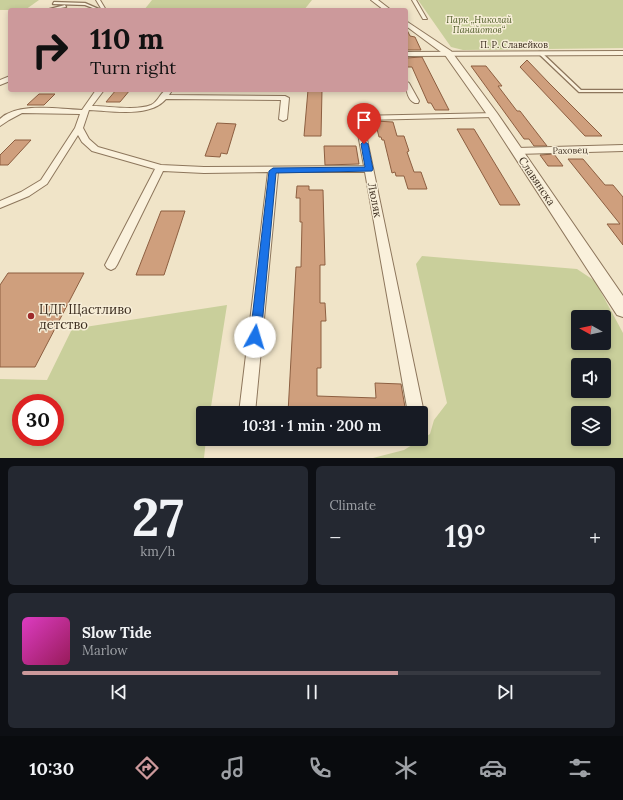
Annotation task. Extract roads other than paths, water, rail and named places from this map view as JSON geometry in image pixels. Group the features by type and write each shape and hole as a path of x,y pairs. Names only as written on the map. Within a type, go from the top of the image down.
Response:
{"street":[{"path":"374,0 385,8"},
{"path":"414,0 426,18"},
{"name":"Славянска","path":"408,26 448,53 493,115 623,310"},
{"name":"П. Р. Славейков","path":"408,54 621,54"},
{"path":"408,87 415,101"},
{"path":"0,205 25,194 44,182 79,128 86,110 99,92"},
{"path":"0,124 6,118 21,111 144,109 154,106 164,97 167,92"},
{"path":"164,97 285,98 283,119"},
{"name":"Люляк","path":"415,406 359,118 493,115"},
{"path":"79,128 85,140 96,149 160,168 273,171 370,169"},
{"name":"Раховец","path":"517,151 623,148"},
{"path":"111,266 160,168"},
{"path":"248,406 273,171"}],"lane":[{"path":"54,3 85,4 95,8"},
{"path":"56,8 77,4"},
{"path":"540,53 580,91 623,91"}],"place":[{"name":"ЦДГ Щастливо детство","path":"31,316"}],"park label":[{"name":"Парк „Николай Панайотов“","path":"479,24"}]}
